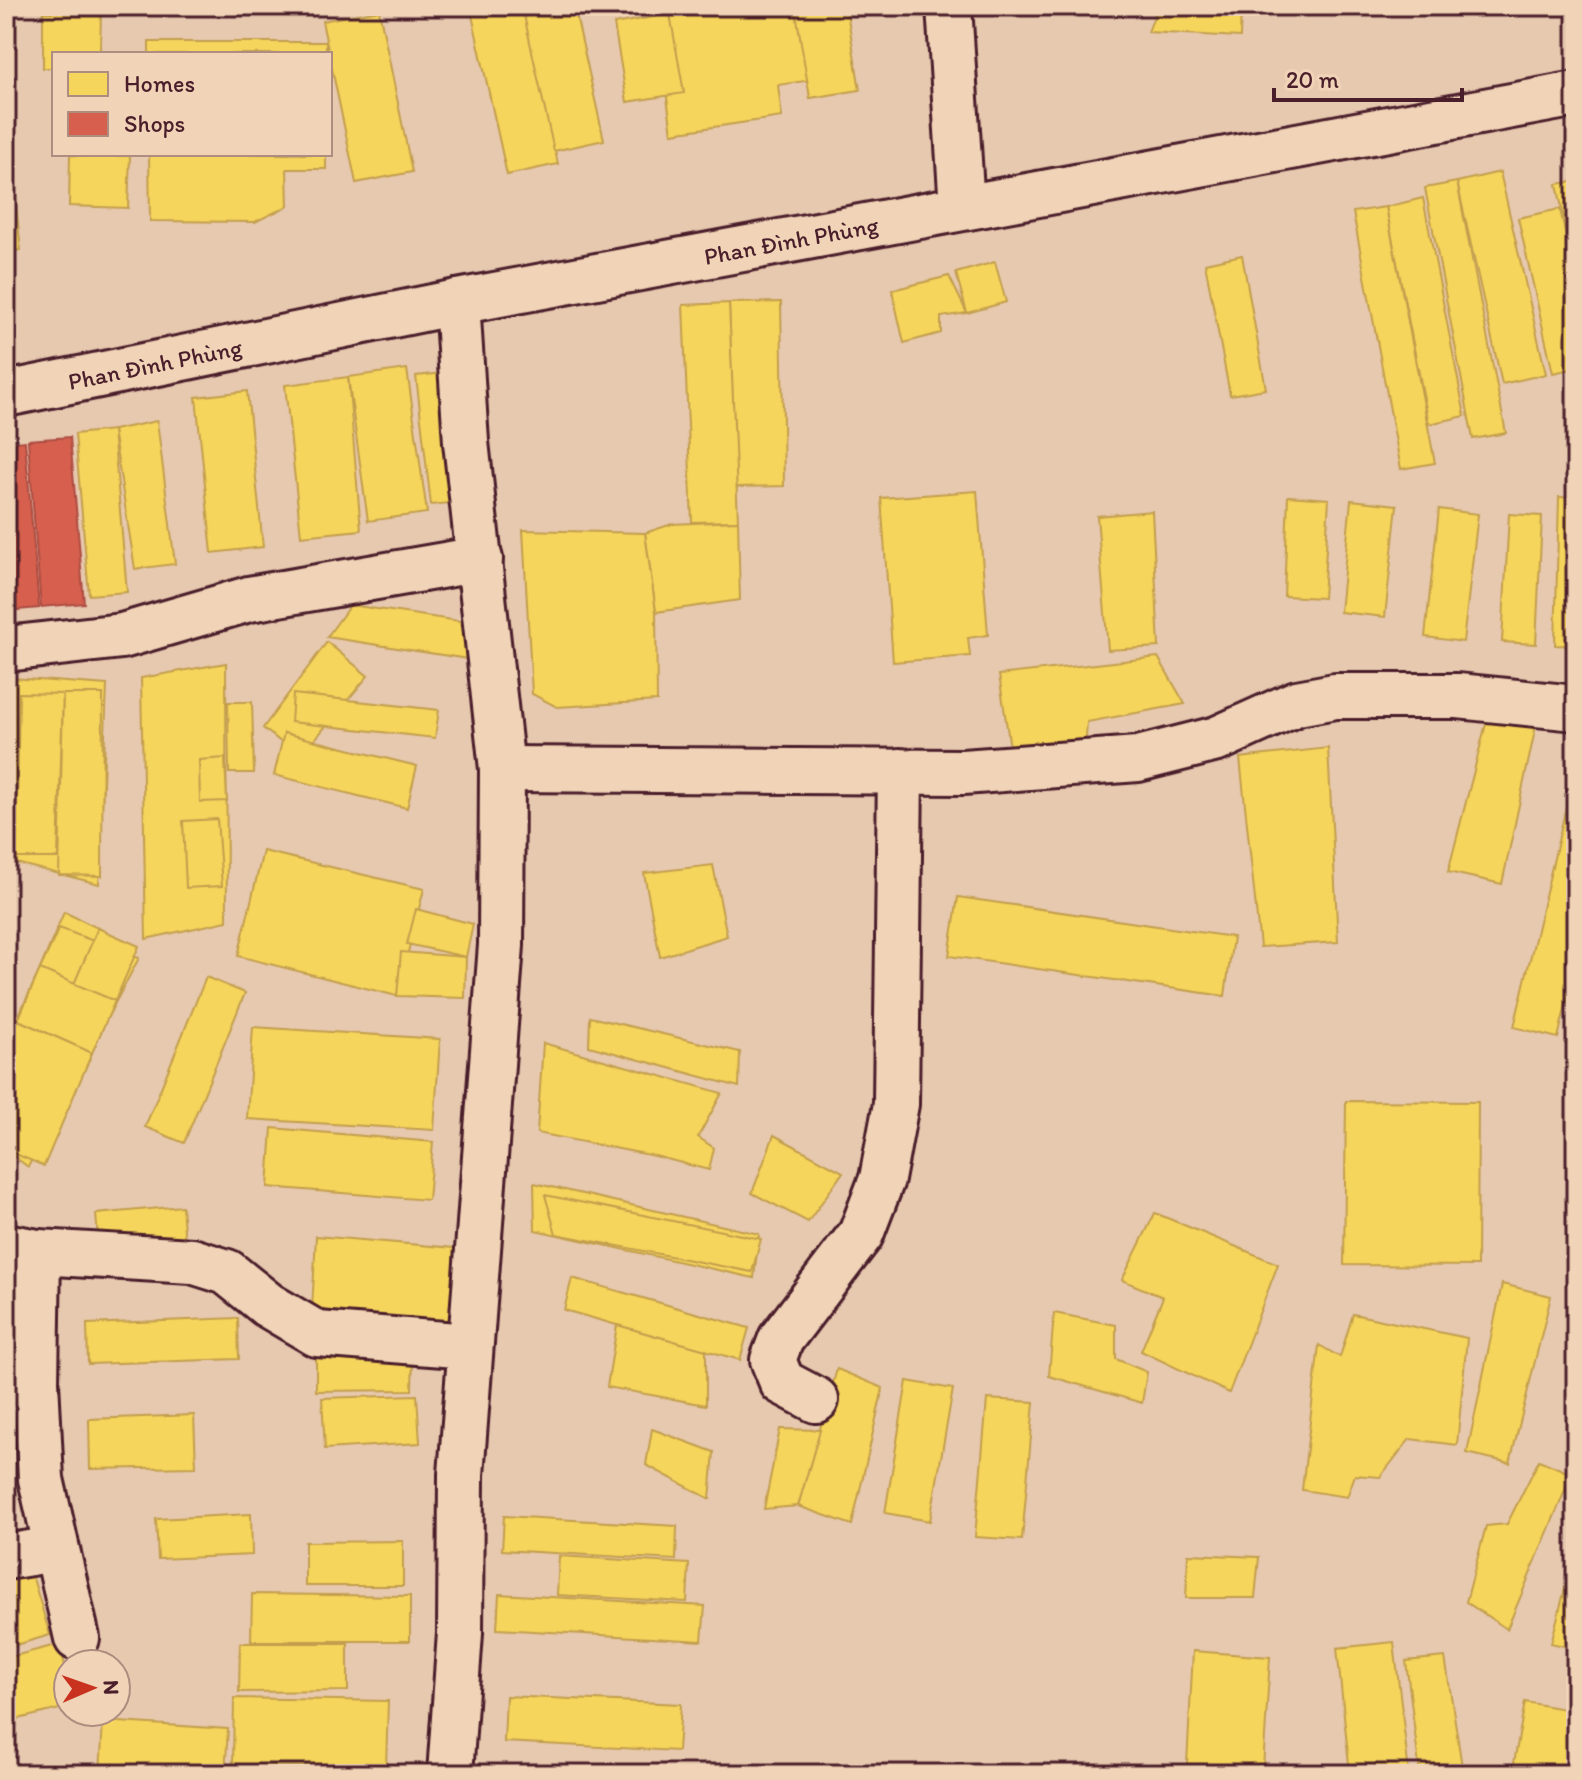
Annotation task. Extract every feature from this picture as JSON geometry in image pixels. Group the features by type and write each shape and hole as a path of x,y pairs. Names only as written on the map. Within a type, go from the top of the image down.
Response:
{"street":[{"path":"949,6 962,207"},
{"name":"Phan Đình Phùng","path":"6,394 457,302 1576,94"},
{"path":"450,1774 460,1633 461,1475 501,945 502,769 466,442 457,302"},
{"path":"6,649 122,636 249,599 480,559"},
{"path":"502,769 963,772 1138,759 1217,739 1297,703 1335,696 1458,696 1576,708"},
{"path":"816,1400 782,1382 773,1360 781,1339 861,1234 882,1179 896,1104 900,771"},
{"path":"77,1638 41,1479 36,1382 22,1249 192,1261 227,1272 268,1305 317,1334 469,1346"},
{"path":"6,1557 55,1549"}],"building: Homes":[{"path":"470,6 523,6 558,164 507,175"},
{"path":"522,6 574,6 604,140 554,151"},
{"path":"654,6 801,6 818,79 778,85 782,117 672,133"},
{"path":"795,6 846,6 860,90 810,98"},
{"path":"1158,6 1241,6 1240,37 1148,32"},
{"path":"379,10 412,172 356,183 332,69 332,52 329,52 322,21"},
{"path":"43,12 101,12 100,52 52,52 52,68 43,68"},
{"path":"670,14 684,93 627,102 614,24"},
{"path":"149,42 326,42 326,52 149,52"},
{"path":"70,156 130,156 128,208 69,206"},
{"path":"149,156 326,156 326,169 287,169 288,206 255,222 150,221"},
{"path":"6,162 11,162 21,250 6,252"},
{"path":"1500,172 1546,374 1502,384 1457,182"},
{"path":"1576,181 1576,277 1557,184"},
{"path":"1457,182 1506,433 1473,439 1425,188"},
{"path":"1423,198 1465,416 1429,424 1386,207"},
{"path":"1386,207 1435,463 1401,469 1353,212"},
{"path":"1560,209 1576,282 1576,368 1553,373 1518,218"},
{"path":"1242,255 1266,389 1230,395 1205,263"},
{"path":"995,262 1006,302 967,313 956,273"},
{"path":"949,276 967,313 941,317 941,333 904,343 892,290"},
{"path":"781,302 784,486 736,487 729,303"},
{"path":"729,303 738,521 692,522 683,305"},
{"path":"407,369 427,513 368,521 348,377"},
{"path":"454,372 468,501 431,505 416,376"},
{"path":"348,377 361,530 301,536 285,385"},
{"path":"247,391 263,547 212,553 196,397"},
{"path":"157,421 175,564 135,569 113,430"},
{"path":"113,430 127,592 89,595 75,434"},
{"path":"977,491 988,635 968,638 970,656 893,662 881,498"},
{"path":"1288,496 1329,499 1323,598 1284,596"},
{"path":"1559,497 1576,498 1576,646 1555,645"},
{"path":"1351,500 1397,505 1385,617 1340,612"},
{"path":"1439,509 1478,514 1463,642 1425,637"},
{"path":"1152,511 1159,647 1108,650 1097,516"},
{"path":"1509,514 1542,516 1536,644 1502,642"},
{"path":"738,521 740,600 656,612 645,533 672,524"},
{"path":"523,530 645,533 656,612 657,701 557,707 532,694"},
{"path":"350,605 473,623 468,659 327,637"},
{"path":"327,642 368,676 300,757 263,728"},
{"path":"1158,657 1185,704 1087,722 1085,754 1011,754 999,675"},
{"path":"226,663 227,921 146,939 141,678"},
{"path":"11,678 107,685 99,884 8,861"},
{"path":"19,693 63,694 58,858 16,858"},
{"path":"63,694 103,694 102,876 59,875"},
{"path":"293,694 439,710 435,738 291,722"},
{"path":"228,702 252,702 254,773 229,773"},
{"path":"1490,708 1537,721 1502,884 1448,872"},
{"path":"284,733 417,766 407,808 274,775"},
{"path":"1328,748 1338,942 1260,947 1240,758"},
{"path":"225,758 227,801 200,802 199,760"},
{"path":"1576,765 1576,963 1558,1038 1514,1027"},
{"path":"217,819 222,886 186,888 183,821"},
{"path":"263,851 424,889 397,996 238,956"},
{"path":"713,865 727,936 660,957 644,873"},
{"path":"958,897 1233,937 1225,996 949,956"},
{"path":"416,909 473,924 466,957 407,944"},
{"path":"64,912 98,928 74,984 40,969"},
{"path":"59,928 139,958 28,1167 6,1150 6,1043"},
{"path":"98,928 139,946 115,1001 74,984"},
{"path":"401,952 466,957 465,998 397,996"},
{"path":"40,969 115,1001 92,1053 18,1020"},
{"path":"206,977 245,993 184,1143 145,1127"},
{"path":"590,1017 740,1052 739,1087 589,1046"},
{"path":"18,1020 92,1053 44,1166 6,1150 6,1049"},
{"path":"253,1027 440,1039 434,1130 247,1119"},
{"path":"543,1043 722,1093 698,1137 714,1148 709,1170 537,1133"},
{"path":"1346,1101 1478,1102 1477,1266 1344,1265"},
{"path":"272,1128 433,1142 428,1200 268,1187"},
{"path":"774,1135 843,1172 808,1222 752,1193"},
{"path":"534,1183 759,1234 754,1278 535,1230"},
{"path":"545,1195 761,1239 752,1272 556,1234"},
{"path":"182,1206 185,1243 99,1251 96,1214"},
{"path":"1155,1213 1278,1264 1229,1393 1141,1351 1163,1297 1122,1280"},
{"path":"316,1236 454,1248 450,1334 311,1328"},
{"path":"6,1268 16,1271 9,1301 6,1300"},
{"path":"572,1278 749,1328 740,1360 564,1310"},
{"path":"1502,1284 1551,1296 1510,1463 1467,1453"},
{"path":"1054,1313 1116,1325 1116,1359 1147,1372 1142,1403 1049,1376"},
{"path":"1353,1314 1467,1338 1457,1445 1410,1439 1380,1477 1355,1475 1347,1497 1302,1490 1319,1345 1340,1357"},
{"path":"238,1318 239,1359 88,1364 87,1324"},
{"path":"617,1325 706,1350 706,1405 607,1387"},
{"path":"316,1356 413,1356 412,1390 316,1391"},
{"path":"837,1369 883,1388 852,1525 798,1506"},
{"path":"907,1381 953,1389 930,1521 885,1513"},
{"path":"417,1395 420,1443 325,1449 322,1398"},
{"path":"987,1399 1034,1402 1022,1540 975,1537"},
{"path":"194,1415 196,1467 90,1469 89,1419"},
{"path":"652,1429 714,1452 710,1499 646,1465"},
{"path":"780,1429 820,1430 798,1506 764,1509"},
{"path":"1539,1460 1572,1474 1507,1629 1466,1602 1486,1526 1507,1524"},
{"path":"251,1514 252,1555 158,1559 156,1519"},
{"path":"504,1516 677,1526 676,1560 502,1550"},
{"path":"403,1541 403,1586 305,1586 305,1542"},
{"path":"1576,1546 1576,1649 1551,1643"},
{"path":"1188,1554 1259,1557 1255,1598 1186,1598"},
{"path":"559,1556 689,1564 687,1602 557,1595"},
{"path":"32,1575 50,1635 6,1648 6,1582"},
{"path":"252,1594 410,1596 410,1641 251,1641"},
{"path":"499,1594 705,1606 702,1641 497,1629"},
{"path":"1394,1642 1409,1774 1350,1774 1337,1648"},
{"path":"240,1643 348,1643 348,1691 239,1692"},
{"path":"60,1644 61,1648 52,1648 52,1711 6,1722 6,1658"},
{"path":"1193,1651 1270,1657 1263,1768 1187,1764"},
{"path":"1445,1657 1463,1773 1420,1774 1406,1661"},
{"path":"506,1696 681,1704 678,1751 504,1742"},
{"path":"234,1698 388,1701 386,1768 233,1765"},
{"path":"1525,1702 1576,1711 1576,1774 1512,1774"},
{"path":"132,1723 228,1729 225,1774 100,1774 103,1728 132,1728"}],"building: Shops":[{"path":"70,437 84,603 41,607 28,440"},
{"path":"25,441 39,608 6,611 6,443"}]}
